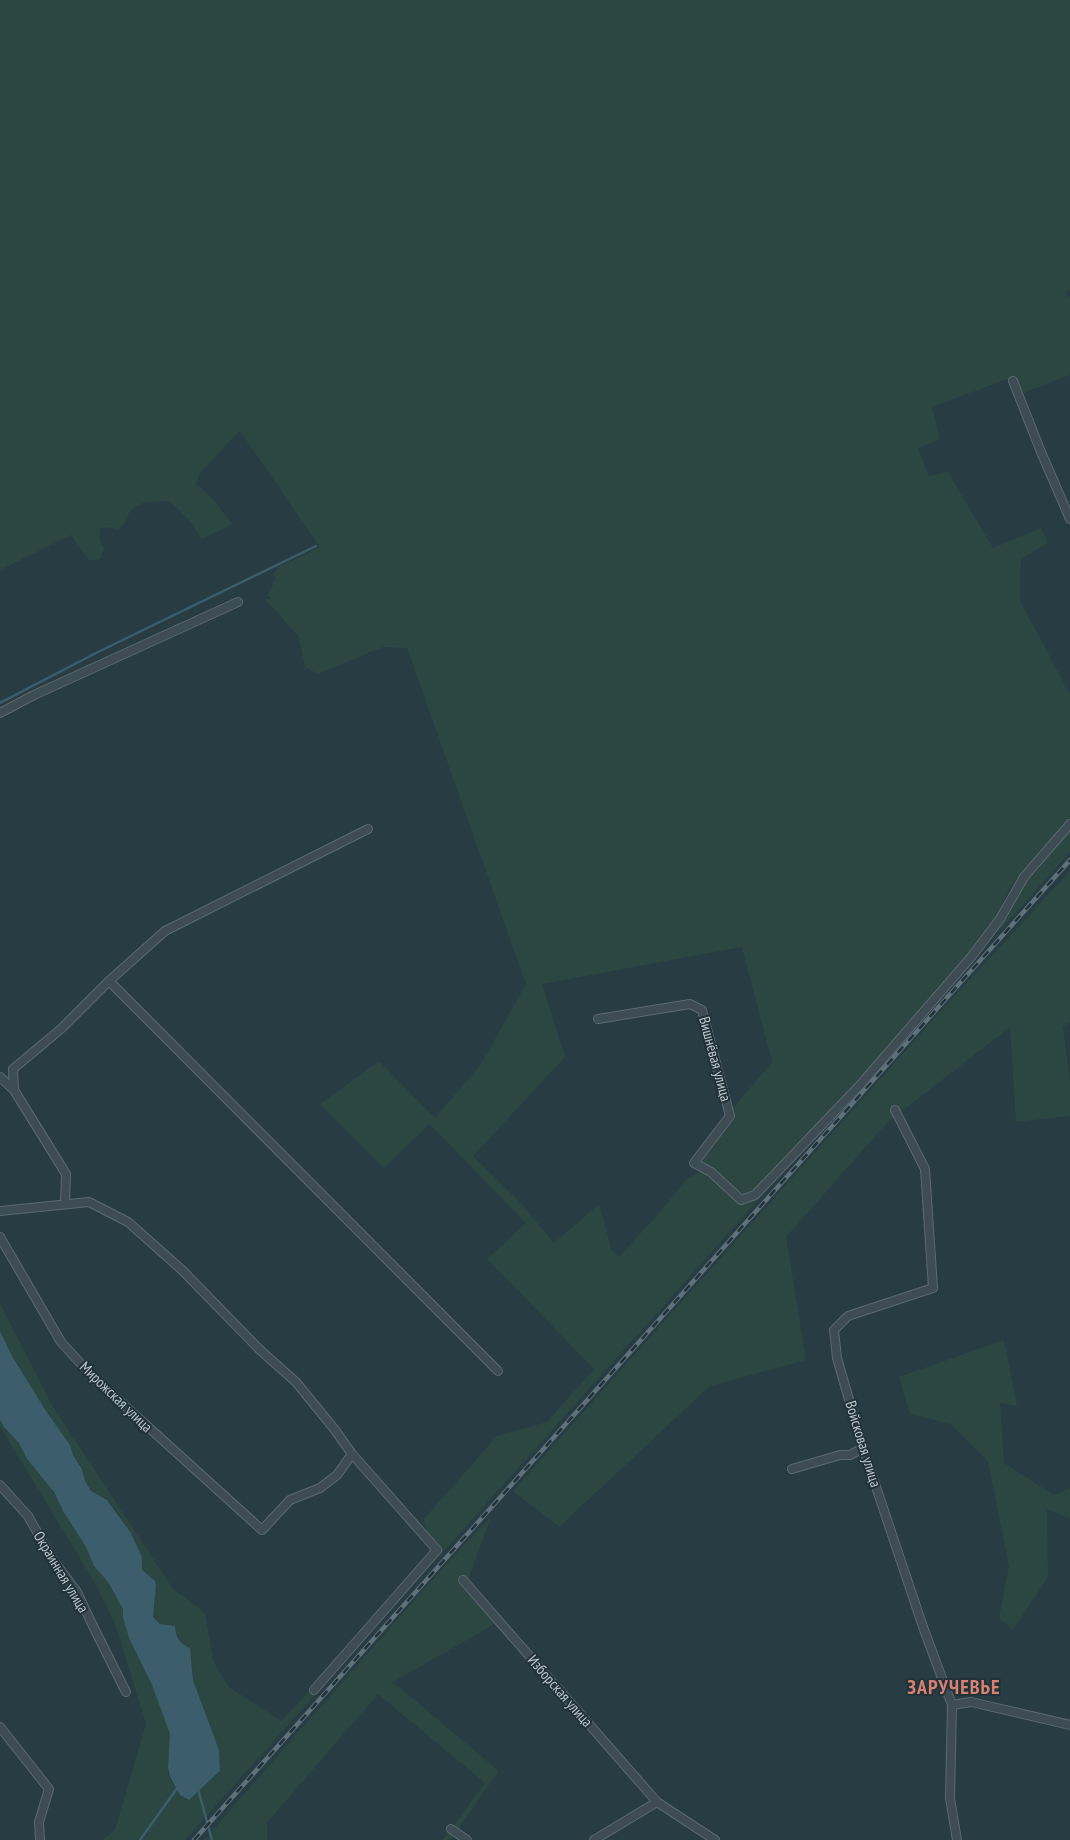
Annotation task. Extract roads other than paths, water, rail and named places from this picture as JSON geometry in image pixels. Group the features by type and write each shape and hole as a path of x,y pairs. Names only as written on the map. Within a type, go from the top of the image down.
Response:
{"street":[{"path":"1013,380 1070,519"},
{"path":"0,713 34,695 238,602"},
{"name":"Вишнёвая улица","path":"598,1019 690,1004 702,1010 730,1116 694,1163 711,1172 741,1200 755,1196 861,1084 972,956 1000,919 1024,877 1070,824"},
{"path":"14,1090 13,1069 62,1028 109,981 165,931 368,829"},
{"path":"109,981 498,1371"},
{"path":"0,1077 14,1090 66,1174 65,1204"},
{"name":"Войсковая улица","path":"895,1110 925,1168 933,1288 848,1316 834,1330 837,1358 863,1448 923,1628 952,1706 950,1798 958,1840"},
{"path":"0,1211 89,1202 128,1222 182,1270 260,1350 296,1382 352,1454 437,1550 314,1690"},
{"name":"Мирожская улица","path":"0,1237 61,1342 93,1377 131,1413 262,1530 290,1500 320,1488 337,1475 352,1454"},
{"path":"792,1469 840,1455 850,1455 863,1448"},
{"name":"Окраинная улица","path":"0,1485 28,1516 53,1560 77,1592 126,1692"},
{"name":"Изборская улица","path":"463,1580 658,1802 715,1840"},
{"path":"952,1706 971,1702 1070,1725"},
{"path":"0,1726 49,1789 39,1822 40,1840"},
{"path":"595,1840 658,1802"},
{"path":"451,1829 467,1840"}],"water":[{"path":"0,1331 12,1356 46,1411 70,1445 91,1491 107,1500 131,1533 142,1557 142,1570 155,1581 153,1617 160,1624 175,1626 179,1640 190,1648 193,1680 219,1750 220,1771 189,1800 180,1795 170,1777 168,1767 170,1734 152,1685 129,1638 123,1617 123,1609 108,1582 94,1566 86,1547 63,1511 54,1492 27,1459 19,1443 0,1420"}],"waterway":[{"path":"0,703 96,653 316,546"},
{"path":"140,1840 178,1787"},
{"path":"198,1789 212,1840"}],"railway":[{"path":"194,1840 1070,860"}],"district":[{"name":"ЗАРУЧЕВЬЕ","path":"954,1687"}]}
